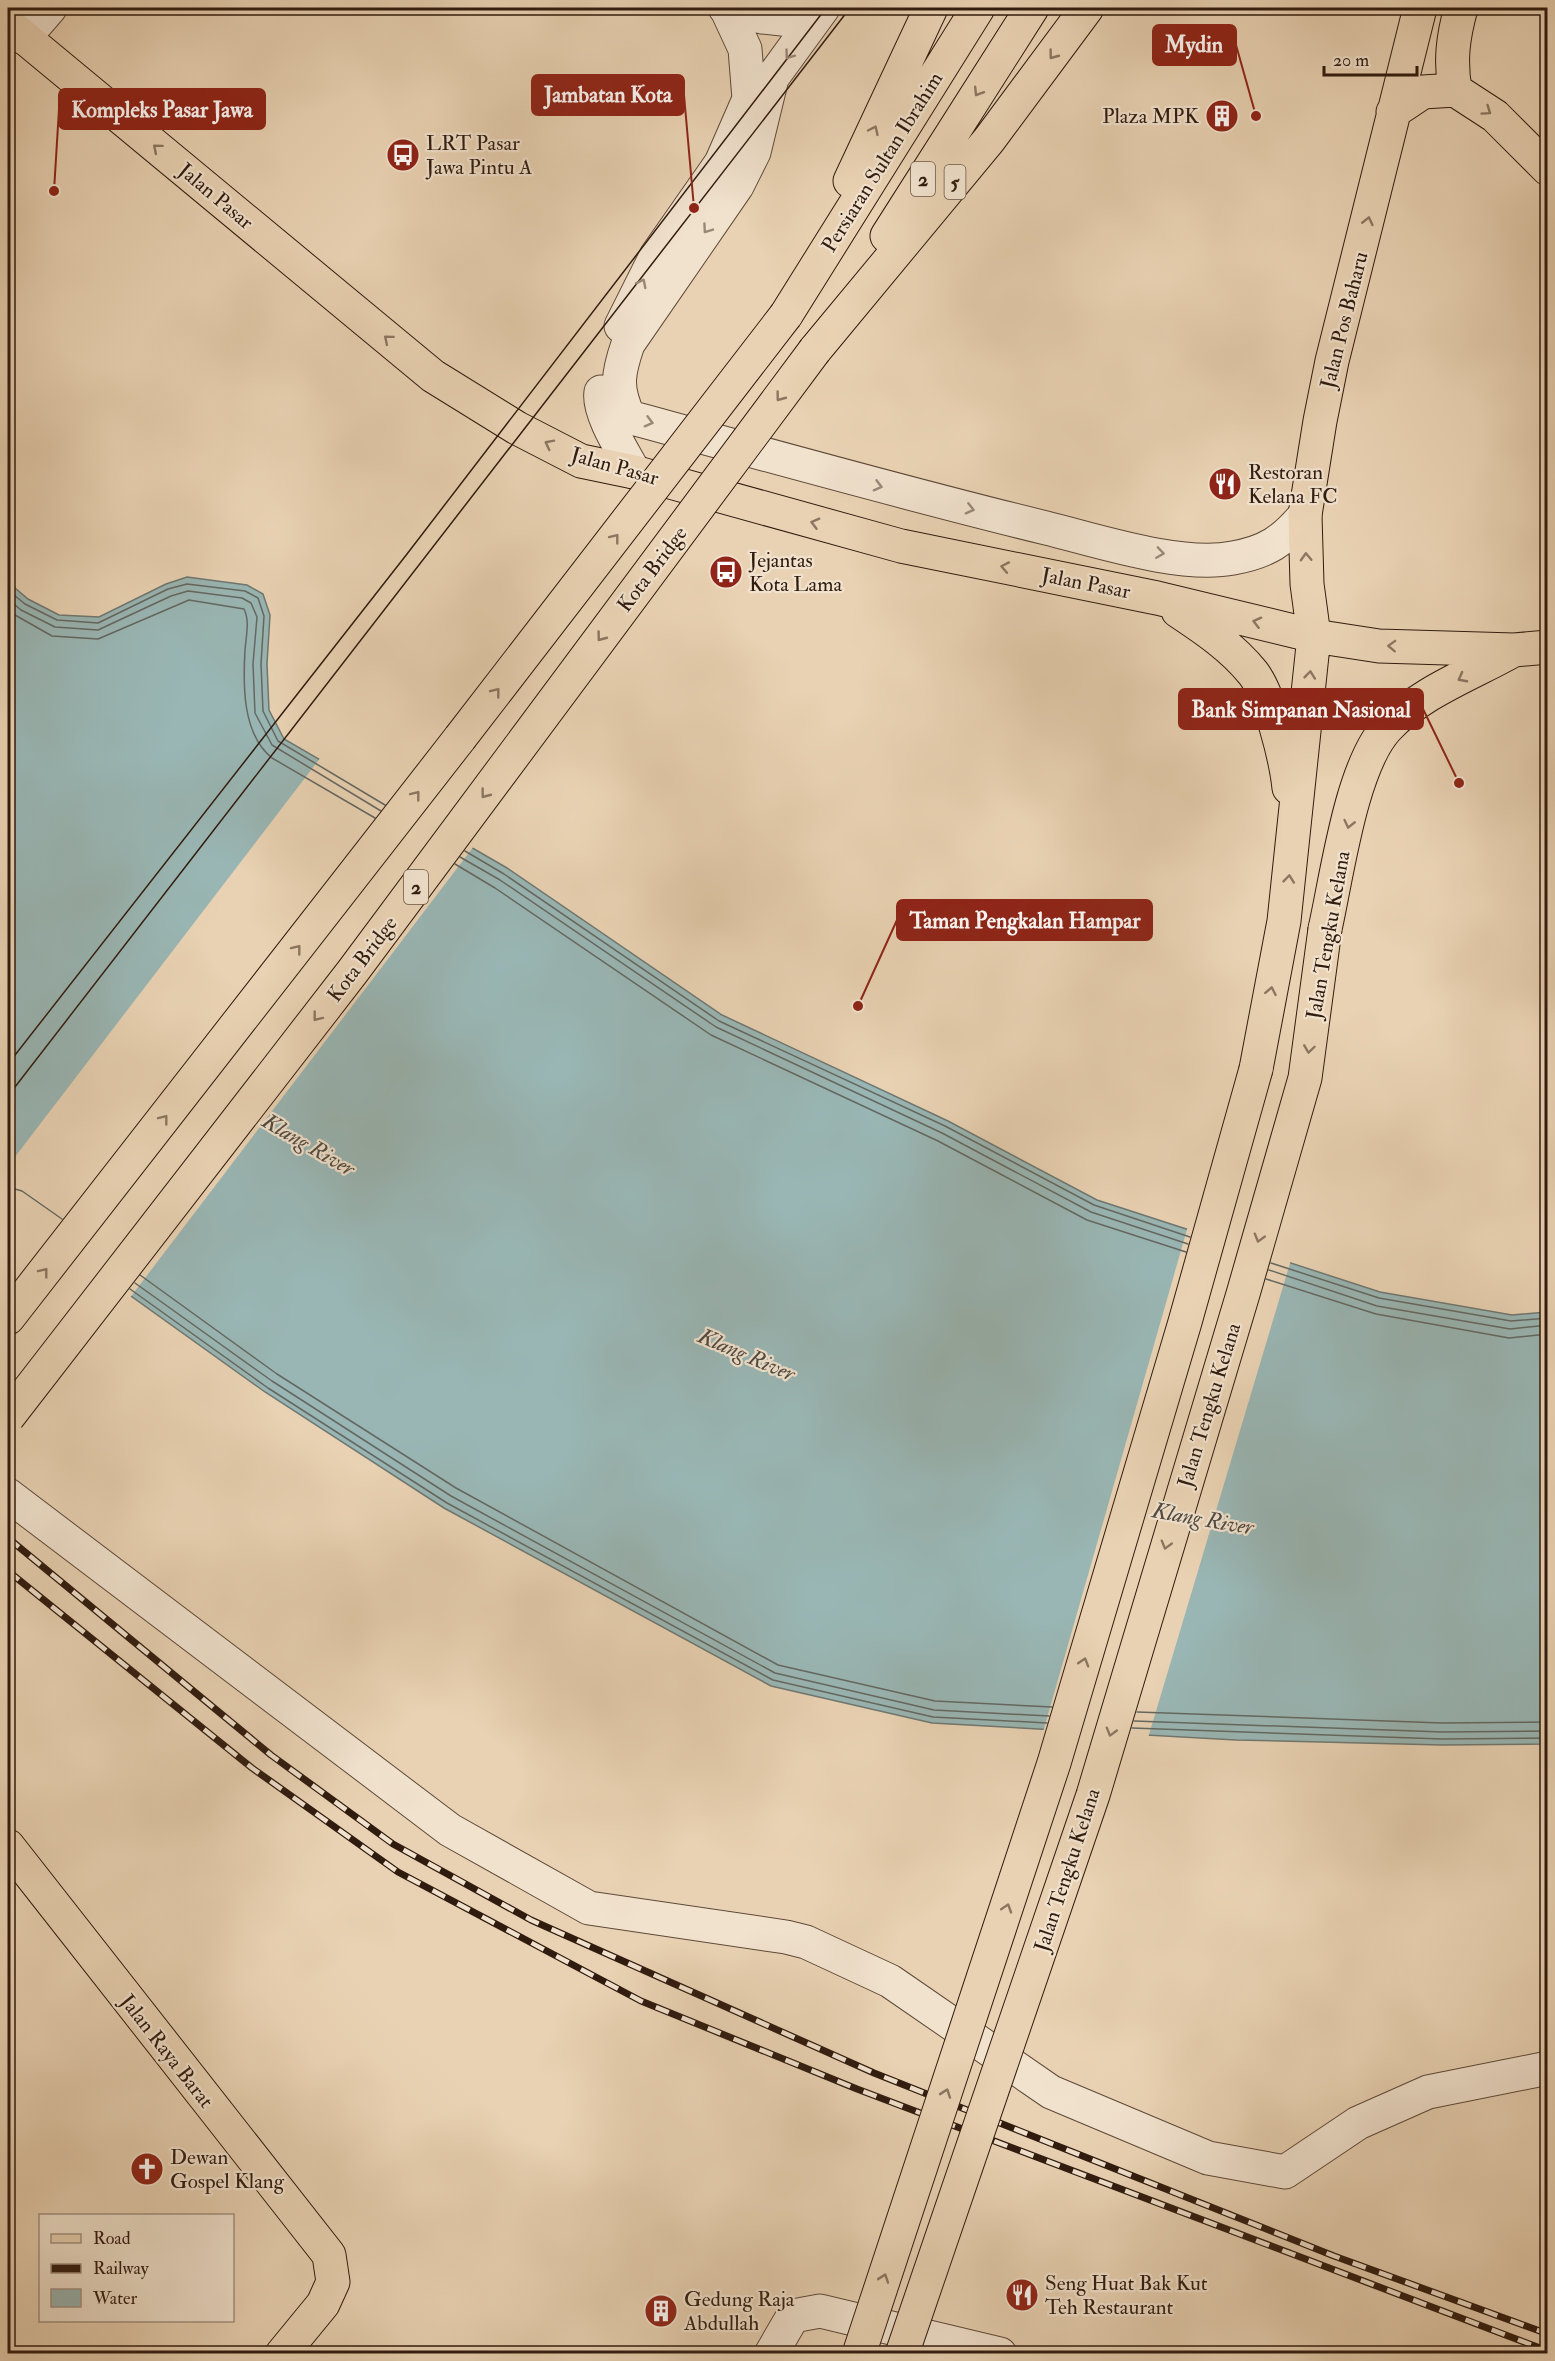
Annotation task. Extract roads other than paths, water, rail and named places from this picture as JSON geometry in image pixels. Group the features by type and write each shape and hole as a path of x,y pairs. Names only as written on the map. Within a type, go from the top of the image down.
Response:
{"main road":[{"path":"786,315 931,8"},
{"name":"Persiaran Sultan Ibrahim","path":"786,315 978,8"},
{"name":"Persiaran Sultan Ibrahim","path":"815,350 1032,8"},
{"name":"5","path":"815,350 989,140 1087,8"},
{"name":"Jalan Pos Baharu","path":"1314,636 1307,584 1305,515 1332,362 1420,8"},
{"path":"1455,90 1451,63 1452,42 1461,8"},
{"name":"Jalan Pasar","path":"16,31 433,376 517,428 581,461 634,472 902,546 1157,598 1314,636 1380,646 1514,650 1548,647"},
{"path":"1393,112 1423,92 1455,90 1495,116 1548,169"},
{"name":"2","path":"8,1318 786,315"},
{"name":"Kota Bridge","path":"8,1417 353,971 815,350"},
{"path":"1157,598 1213,634 1254,675 1276,732 1288,784 1293,837"},
{"path":"859,2354 1054,1763 1182,1334 1256,1070 1284,921 1314,636"},
{"name":"Jalan Tengku Kelana","path":"902,2354 1093,1795 1243,1294 1305,1078 1325,929 1353,804 1368,758 1386,729 1428,697 1514,650"},
{"name":"Jalan Raya Barat","path":"8,1846 329,2255 333,2282 323,2304 282,2354"}],"street":[{"path":"16,31 50,8"},
{"path":"726,8 762,17 791,20 823,8"},
{"path":"634,472 612,430 600,398 605,365 626,315 656,256 721,163 749,99 745,49 726,8"},
{"path":"823,8 772,78 754,152 737,186 628,344 618,372 621,400 629,417 913,495 1144,551 1200,559 1232,558 1262,550 1286,538 1305,515"},
{"path":"8,1495 450,1830 589,1908 786,1937 806,1942 890,1981 1051,2092 1208,2158 1285,2172 1358,2123 1428,2092 1548,2068"},
{"path":"771,2354 793,2316 820,2311 992,2352"}],"water":[{"name":"Klang River","path":"187,577 247,585 263,594 270,615 267,664 269,710 284,739 507,868 722,1015 948,1121 1097,1200 1380,1292 1512,1315 1547,1312 1547,1744 1442,1745 1236,1740 932,1723 771,1686 444,1508 265,1392 8,1208 8,582 28,599 59,615 99,617 166,584"}],"tram line":[{"path":"8,1064 407,554 826,8"},
{"path":"8,1096 850,8"}],"railway":[{"path":"8,1538 271,1755 393,1844 531,1920 874,2073 1334,2256 1548,2334"},
{"path":"8,1571 252,1768 398,1872 641,2001 857,2089 1548,2351"}],"place":[{"name":"Plaza MPK","path":"1222,116"},
{"name":"Mydin","path":"1256,116"},
{"name":"LRT Pasar Jawa Pintu A","path":"403,155"},
{"name":"Kompleks Pasar Jawa","path":"54,191"},
{"name":"Jambatan Kota","path":"694,208"},
{"name":"Restoran Kelana FC","path":"1225,484"},
{"name":"Jejantas Kota Lama","path":"726,572"},
{"name":"Bank Simpanan Nasional","path":"1459,783"},
{"name":"Taman Pengkalan Hampar","path":"858,1006"},
{"name":"Dewan Gospel Klang","path":"147,2169"},
{"name":"Seng Huat Bak Kut Teh Restaurant","path":"1022,2295"},
{"name":"Gedung Raja Abdullah","path":"661,2311"}]}
